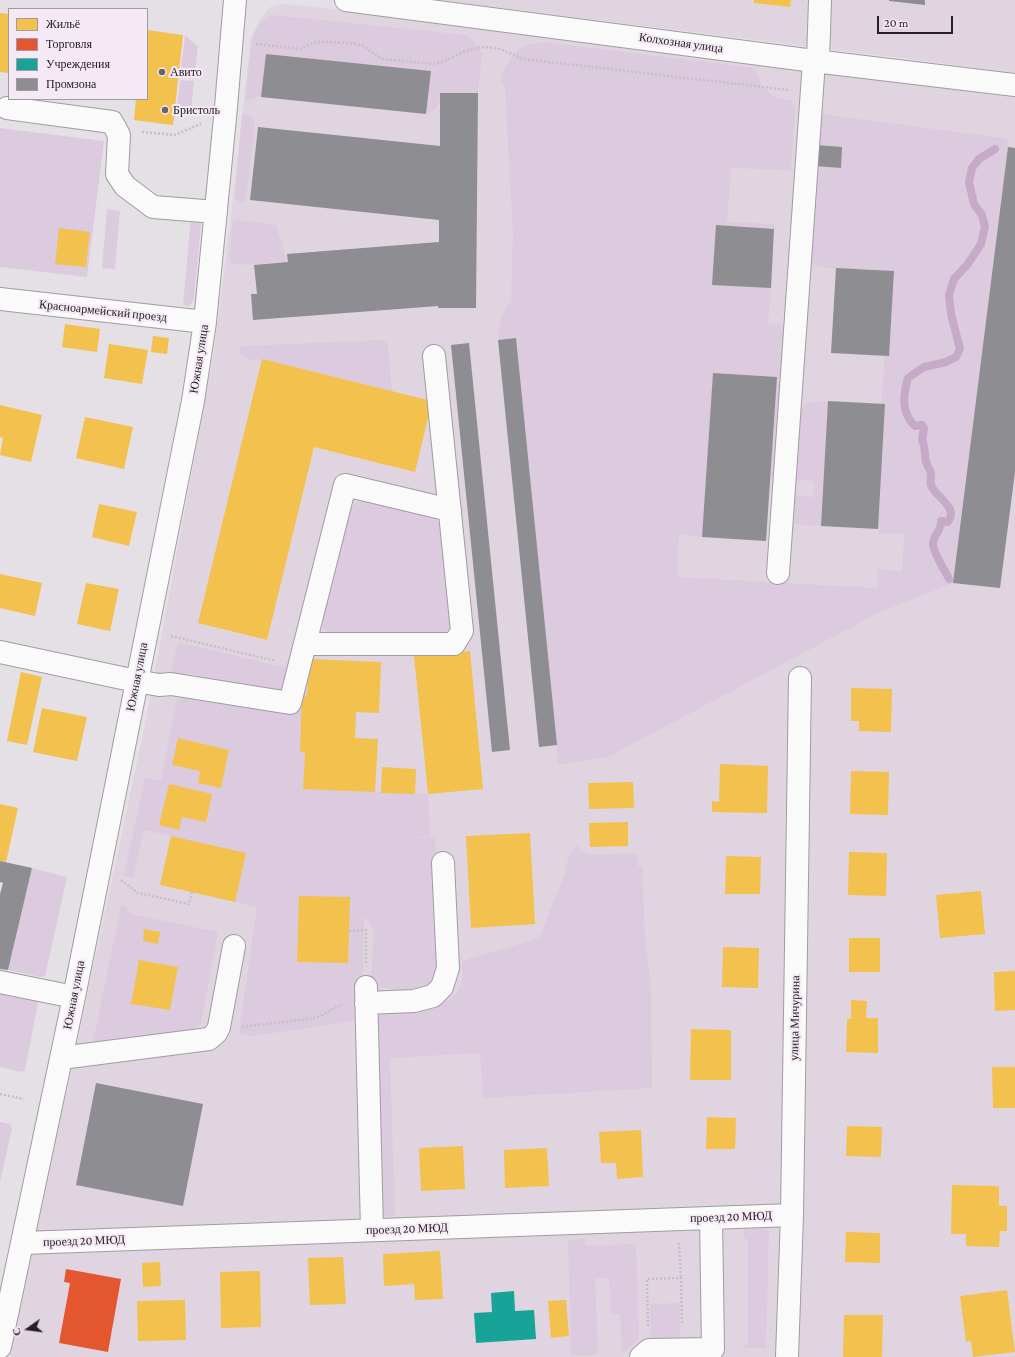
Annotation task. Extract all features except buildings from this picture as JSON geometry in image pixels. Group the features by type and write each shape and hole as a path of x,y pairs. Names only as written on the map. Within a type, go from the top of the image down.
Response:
{"street":[{"name":"Южная улица","path":"0,1347 74,997 193,401 205,322 235,0"},
{"name":"Колхозная улица","path":"346,0 816,61 1015,85"},
{"path":"778,573 812,92 816,61 820,0"},
{"path":"7,108 112,122 119,135 117,174 125,186 152,206 216,212"},
{"name":"Красноармейский проезд","path":"0,299 205,322"},
{"path":"305,644 454,644 462,631 434,356"},
{"path":"0,652 136,681 159,685 171,684 290,703 345,485 450,510"},
{"name":"улица Мичурина","path":"787,1357 792,1215 800,678"},
{"path":"372,1230 366,995 414,1001 433,996 442,987 448,968 443,863"},
{"path":"61,1058 210,1039 216,1034 217,1031 234,946"},
{"path":"0,982 74,997"},
{"name":"проезд 20 МЮД","path":"23,1243 792,1215"},
{"path":"645,1354 713,1349 711,1218"}],"path":[{"path":"254,44 302,49 309,44 319,42 352,43 363,46 382,59 434,64 445,61 462,52 482,47 497,48 510,52 522,59 812,92"},
{"path":"140,131 174,135 201,123"},
{"path":"120,879 138,893 189,904 192,892"},
{"path":"217,1031 316,1018 346,1002 366,995 366,930 349,930"},
{"path":"0,1094 24,1099"},
{"path":"679,1219 682,1330"},
{"path":"645,1354 647,1279 681,1278"}],"shaded area":[{"path":"438,0 1015,0 1015,73 941,63"},
{"path":"284,4 418,18 1015,97 1015,1357 10,1357 144,730 213,358 230,226 251,38 260,20 270,7"},
{"path":"273,15 466,35 478,46 482,54 478,93 441,93 440,100 436,108 427,112 431,71 266,54 262,95 247,101 245,99 252,37 259,25 268,17"},
{"path":"185,36 198,46 195,71 181,69"},
{"path":"553,43 754,68 761,85 772,96 792,101 795,107 791,170 731,168 727,222 774,224 774,229 716,225 771,288 768,323 779,324 785,328 776,478 770,478 777,377 713,373 702,537 679,534 677,577 878,588 878,569 902,571 904,533 880,533 878,529 885,404 881,404 885,356 889,356 894,271 827,268 808,263 820,114 1003,138 1007,140 1008,147 953,583 878,613 610,756 558,765 557,745 498,331 502,316 511,301 513,233 505,88 501,80 501,76 508,62 522,47 533,44"},
{"path":"180,80 194,81 191,111 177,110"},
{"path":"242,114 247,114 253,117 255,126 246,199 245,201 239,202 235,199 235,195"},
{"path":"0,128 104,141 87,277 0,267"},
{"path":"107,209 120,211 115,269 102,268"},
{"path":"191,217 200,221 201,224 194,298 189,306 183,305"},
{"path":"238,220 276,225 287,262 238,265 229,262 233,221"},
{"path":"383,340 388,345 392,391 262,359 249,359 243,356 239,350 242,346"},
{"path":"816,401 828,401 821,526 794,524 792,521 793,499 796,496 813,497 814,481 794,480 799,409 802,406"},
{"path":"364,501 426,516 438,521 444,528 451,628 446,635 332,636 323,628 322,618 347,512 355,503"},
{"path":"178,642 287,668 289,673 282,694 203,683 204,676 187,673 185,681 169,678"},
{"path":"309,659 307,696 302,696 300,752 305,753 303,788 428,794 430,836 394,839 435,837 441,956 431,985 404,991 377,986 371,979 374,932 364,916 362,1020 252,1036 239,1033 257,907 235,902 246,853 144,830 133,878 124,876 145,778 161,781 176,701 182,698 290,713"},
{"path":"578,845 582,852 590,855 637,853 638,866 642,866 645,938 651,989 652,1088 483,1098 480,1053 390,1058 395,1216 383,1216 379,1212 376,1015 380,1010 416,1009 441,1003 451,998 458,990 462,977 462,961 539,938 564,876 569,854"},
{"path":"32,868 67,877 45,976 41,977 8,970"},
{"path":"121,905 125,906 131,914 218,932 201,1024 196,1029 189,1032 93,1043"},
{"path":"0,993 37,1001 38,1003 25,1070 22,1072 0,1067"},
{"path":"0,1122 10,1124 12,1128 0,1182"},
{"path":"749,1226 760,1227 769,1231 766,1348 744,1348 744,1346 748,1344 748,1240 744,1238 744,1228"},
{"path":"585,1239 586,1246 636,1244 639,1338 622,1354 620,1314 611,1314 609,1278 595,1279 598,1353 590,1356 571,1356 568,1240"},
{"path":"680,1303 680,1342 651,1343 650,1304"}],"waterway":[{"path":"949,579 937,557 933,541 940,527 941,521 948,522 951,517 951,512 949,507 931,485 931,473 926,462 922,440 924,428 922,425 915,426 910,421 905,410 904,397 908,378 924,367 946,362 956,357 960,349 951,314 949,295 954,279 967,265 981,244 985,227 982,215 974,204 969,182 972,168 979,159 995,149"}],"place":[{"name":"Авито","path":"162,72"},
{"name":"Бристоль","path":"165,110"}]}
